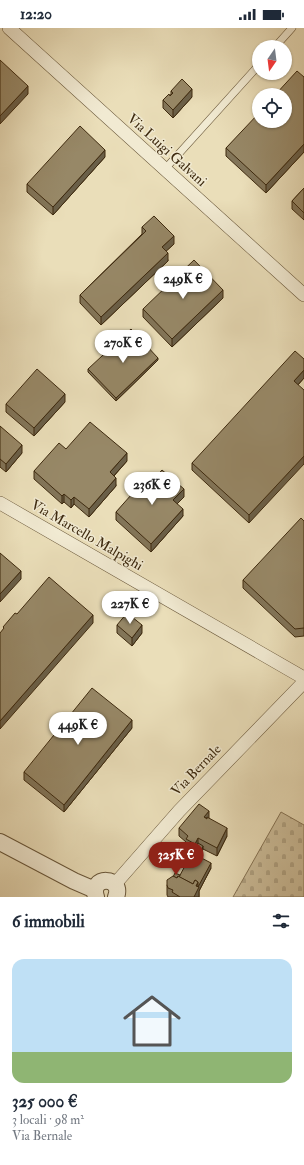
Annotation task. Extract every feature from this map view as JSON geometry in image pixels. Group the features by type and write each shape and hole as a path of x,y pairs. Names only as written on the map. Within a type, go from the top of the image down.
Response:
{"street":[{"name":"Via Luigi Galvani","path":"9,28 304,295"},
{"name":"Via Marcello Malpighi","path":"0,503 304,678"},
{"name":"Via Bernale","path":"115,891 179,811 304,682"},
{"path":"0,842 96,894 97,886 102,881 110,881 115,891"}],"lane":[{"path":"281,40 292,28"},
{"path":"165,169 252,72"}],"green space":[{"path":"281,812 304,825 304,897 233,897"}],"building":[{"path":"0,60 28,86 0,116"},
{"path":"297,71 304,77 304,144 266,185 226,148 252,120 252,128 292,128 292,88 281,88 289,80 292,80 292,76"},
{"path":"182,79 192,89 173,110 163,100 169,94 170,96 173,93 171,91"},
{"path":"80,126 105,150 53,207 27,184"},
{"path":"304,188 304,213 292,201"},
{"path":"154,216 174,236 162,247 168,253 101,317 80,295 146,231 142,227"},
{"path":"194,260 223,290 172,339 143,309"},
{"path":"131,329 158,358 116,398 88,369"},
{"path":"295,351 304,359 304,370 294,381 304,390 304,456 249,515 192,463"},
{"path":"37,369 65,394 34,428 6,404"},
{"path":"90,422 127,453 110,472 116,478 89,509 74,497 71,500 64,494 62,496 34,471 59,443 66,449"},
{"path":"0,426 22,445 6,464 0,459"},
{"path":"162,470 184,489 173,500 183,509 151,544 116,512 147,477 152,481"},
{"path":"301,518 304,521 304,628 295,629 243,580"},
{"path":"0,553 21,571 0,594"},
{"path":"49,577 93,615 0,721 0,633 15,613 17,614"},
{"path":"127,613 142,625 132,638 117,625"},
{"path":"92,688 132,720 64,805 24,772"},
{"path":"199,804 209,811 204,817 207,819 207,817 227,828 217,848 198,838 195,844 186,839 188,836 179,828"},
{"path":"198,843 203,846 201,851 195,849"},
{"path":"192,853 211,863 198,887 198,882 195,880 193,884 179,877"},
{"path":"175,873 180,875 179,877 173,877"},
{"path":"173,876 177,878 178,876 193,884 195,880 198,882 196,886 199,887 194,897 180,897 172,892 173,890 168,888 167,880"}]}
